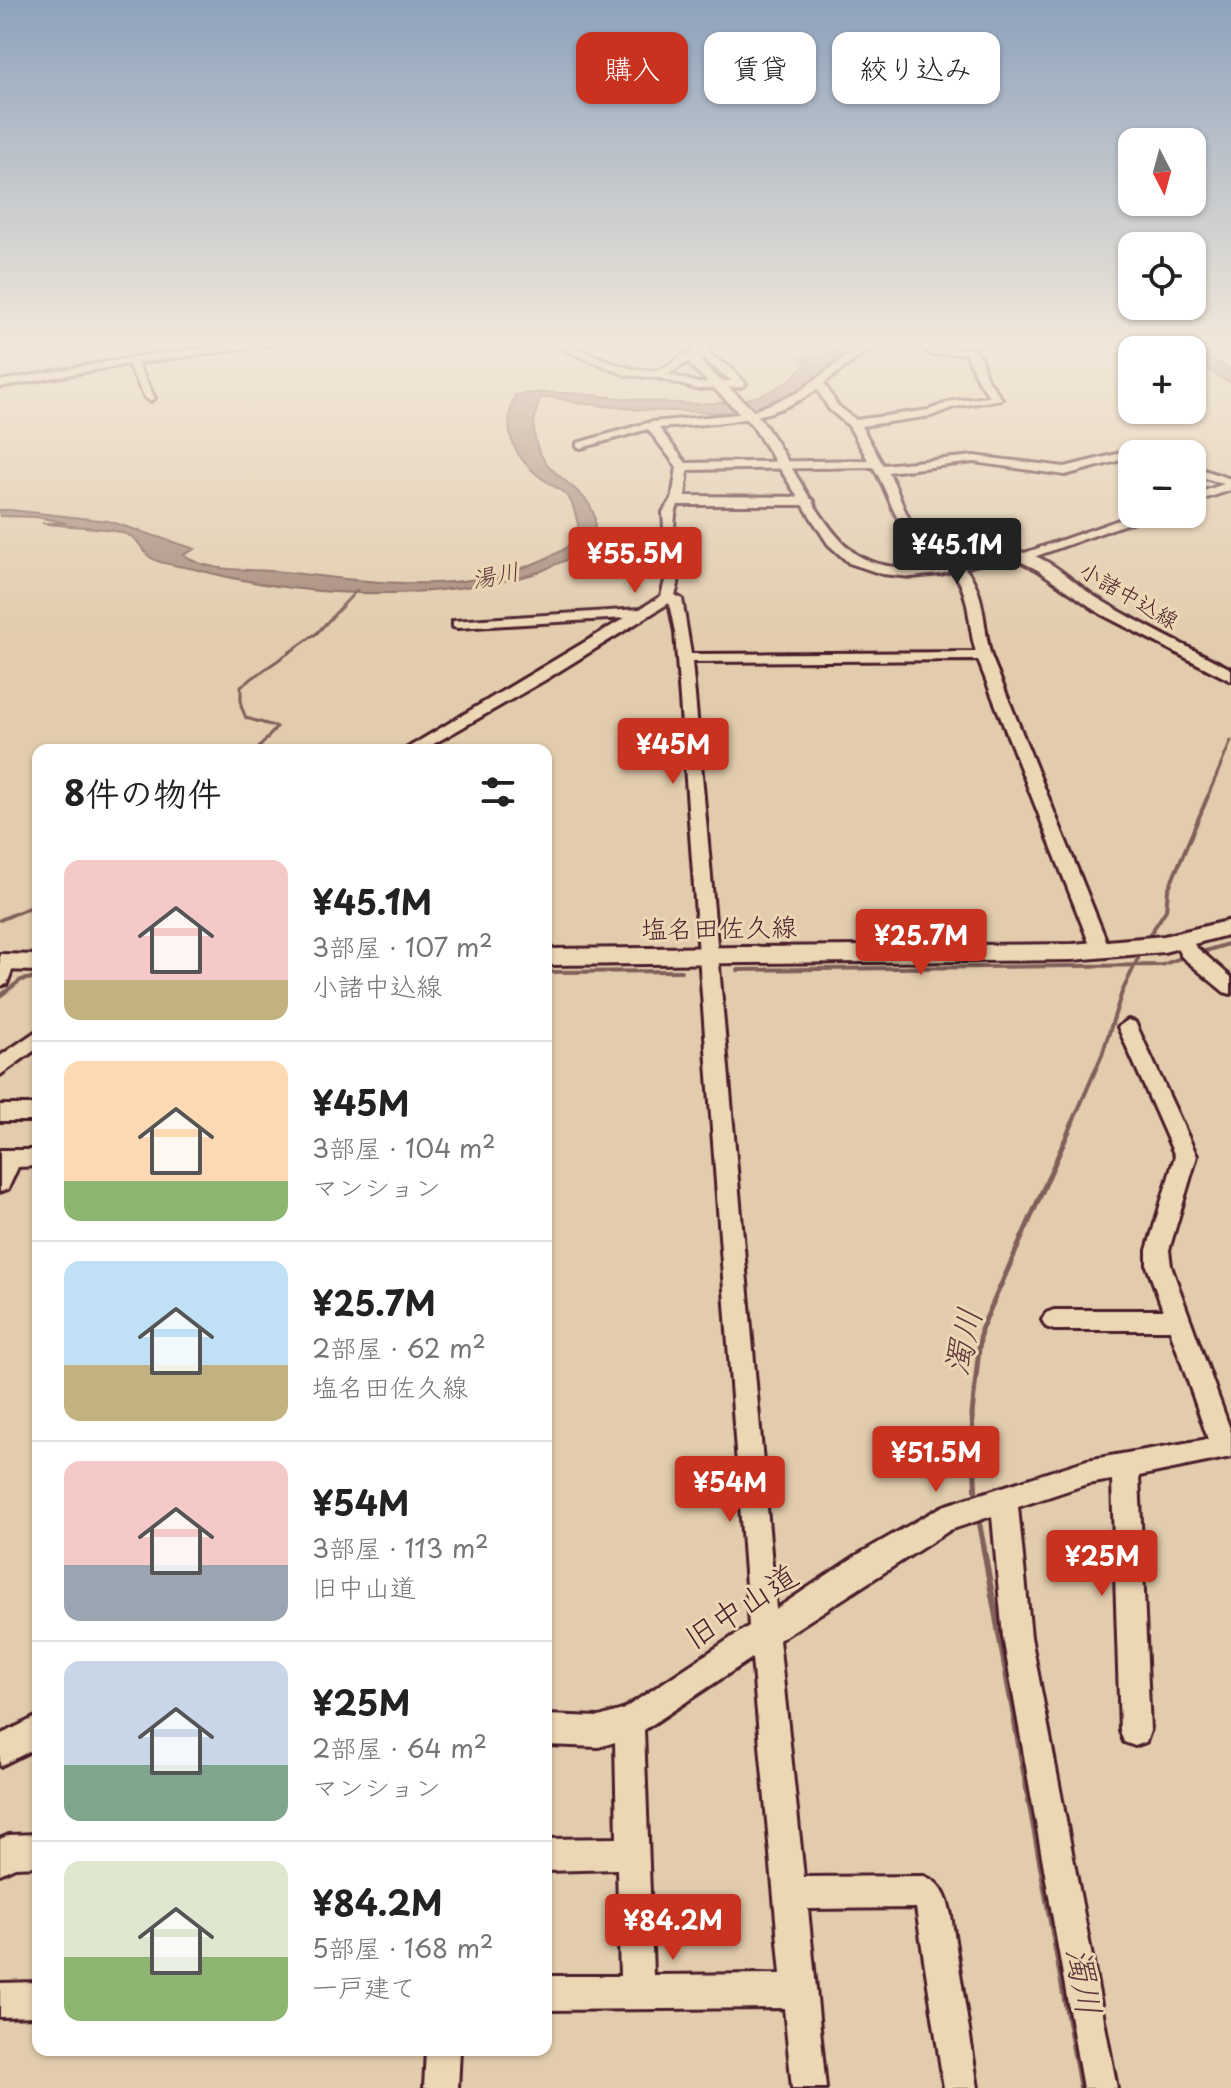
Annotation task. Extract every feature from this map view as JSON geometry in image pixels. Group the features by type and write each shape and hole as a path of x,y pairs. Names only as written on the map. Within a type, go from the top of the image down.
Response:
{"main road":[{"path":"770,439 835,545 863,564 905,572 955,566 990,556 1023,556"},
{"name":"小諸中込線","path":"1023,556 1041,564 1091,601 1231,676"},
{"path":"1182,948 1231,927"},
{"name":"塩名田佐久線","path":"552,957 1182,948"},
{"path":"2,968 32,964"}],"street":[{"path":"581,445 600,439"},
{"path":"662,439 683,467 678,500"},
{"path":"863,439 892,488 894,503 913,533 963,575 979,618 977,633 984,656 1101,950"},
{"path":"683,467 878,466 974,459 1065,471 1118,457"},
{"path":"1206,475 1231,485"},
{"path":"1206,494 1231,485"},
{"path":"667,598 674,568 666,514 671,504 678,500 808,501"},
{"path":"1023,556 1118,524"},
{"path":"423,744 540,677 667,598 675,599 684,658 764,1631 809,2088"},
{"path":"458,624 556,623 641,613"},
{"path":"684,658 984,656"},
{"path":"1182,948 1231,987"},
{"path":"1100,2088 1017,1637 1002,1499 1087,1472 1228,1446 1159,1266 1158,1250 1186,1156 1128,1027"},
{"path":"0,1067 32,1042"},
{"path":"0,1113 32,1117"},
{"path":"0,1183 5,1159 32,1158"},
{"path":"1069,1325 1178,1320"},
{"path":"1125,1464 1135,1731"},
{"name":"旧中山道","path":"552,1730 599,1732 629,1723 764,1631 926,1527 1002,1499"},
{"path":"629,1723 637,1991"},
{"path":"0,1751 32,1734"},
{"path":"0,1858 9,1851 32,1850"},
{"path":"552,1855 632,1853"},
{"path":"792,1893 924,1892 932,1903 935,1915 961,2088"},
{"path":"552,1993 800,1991"},
{"path":"0,2000 32,1999"},
{"path":"441,2088 443,2056"}],"shaded area":[{"path":"536,439 548,465 588,502 595,517 593,537 586,548 574,556 540,571 517,578 448,589 375,593 266,584 162,563 150,557 132,537 113,530 42,523 67,523 37,517 0,516 0,510 11,510 108,521 195,549 183,555 218,568 384,582 452,582 485,578 518,570 554,555 571,543 579,530 567,496 530,468 512,440"}],"waterway":[{"path":"262,744 277,727 246,718 241,706 241,686 317,633 357,590"},
{"name":"濁川","path":"1207,798 1231,741"},
{"name":"濁川","path":"1145,942 1166,910 1168,890 1208,796"},
{"path":"0,920 32,907"},
{"path":"1199,953 1231,943"},
{"name":"濁川","path":"1135,965 1142,950"},
{"path":"1135,965 1162,965 1186,956"},
{"path":"738,970 1135,965"},
{"name":"濁川","path":"1071,1126 1102,1055 1122,992 1135,965"},
{"path":"552,972 681,971"},
{"path":"0,996 21,980 32,978"},
{"name":"濁川","path":"976,1499 972,1414 981,1330 1072,1124"},
{"name":"濁川","path":"978,1516 984,1547"},
{"name":"濁川","path":"983,1545 1081,2088"}],"water label":[{"name":"湯川","path":"495,574"}]}
